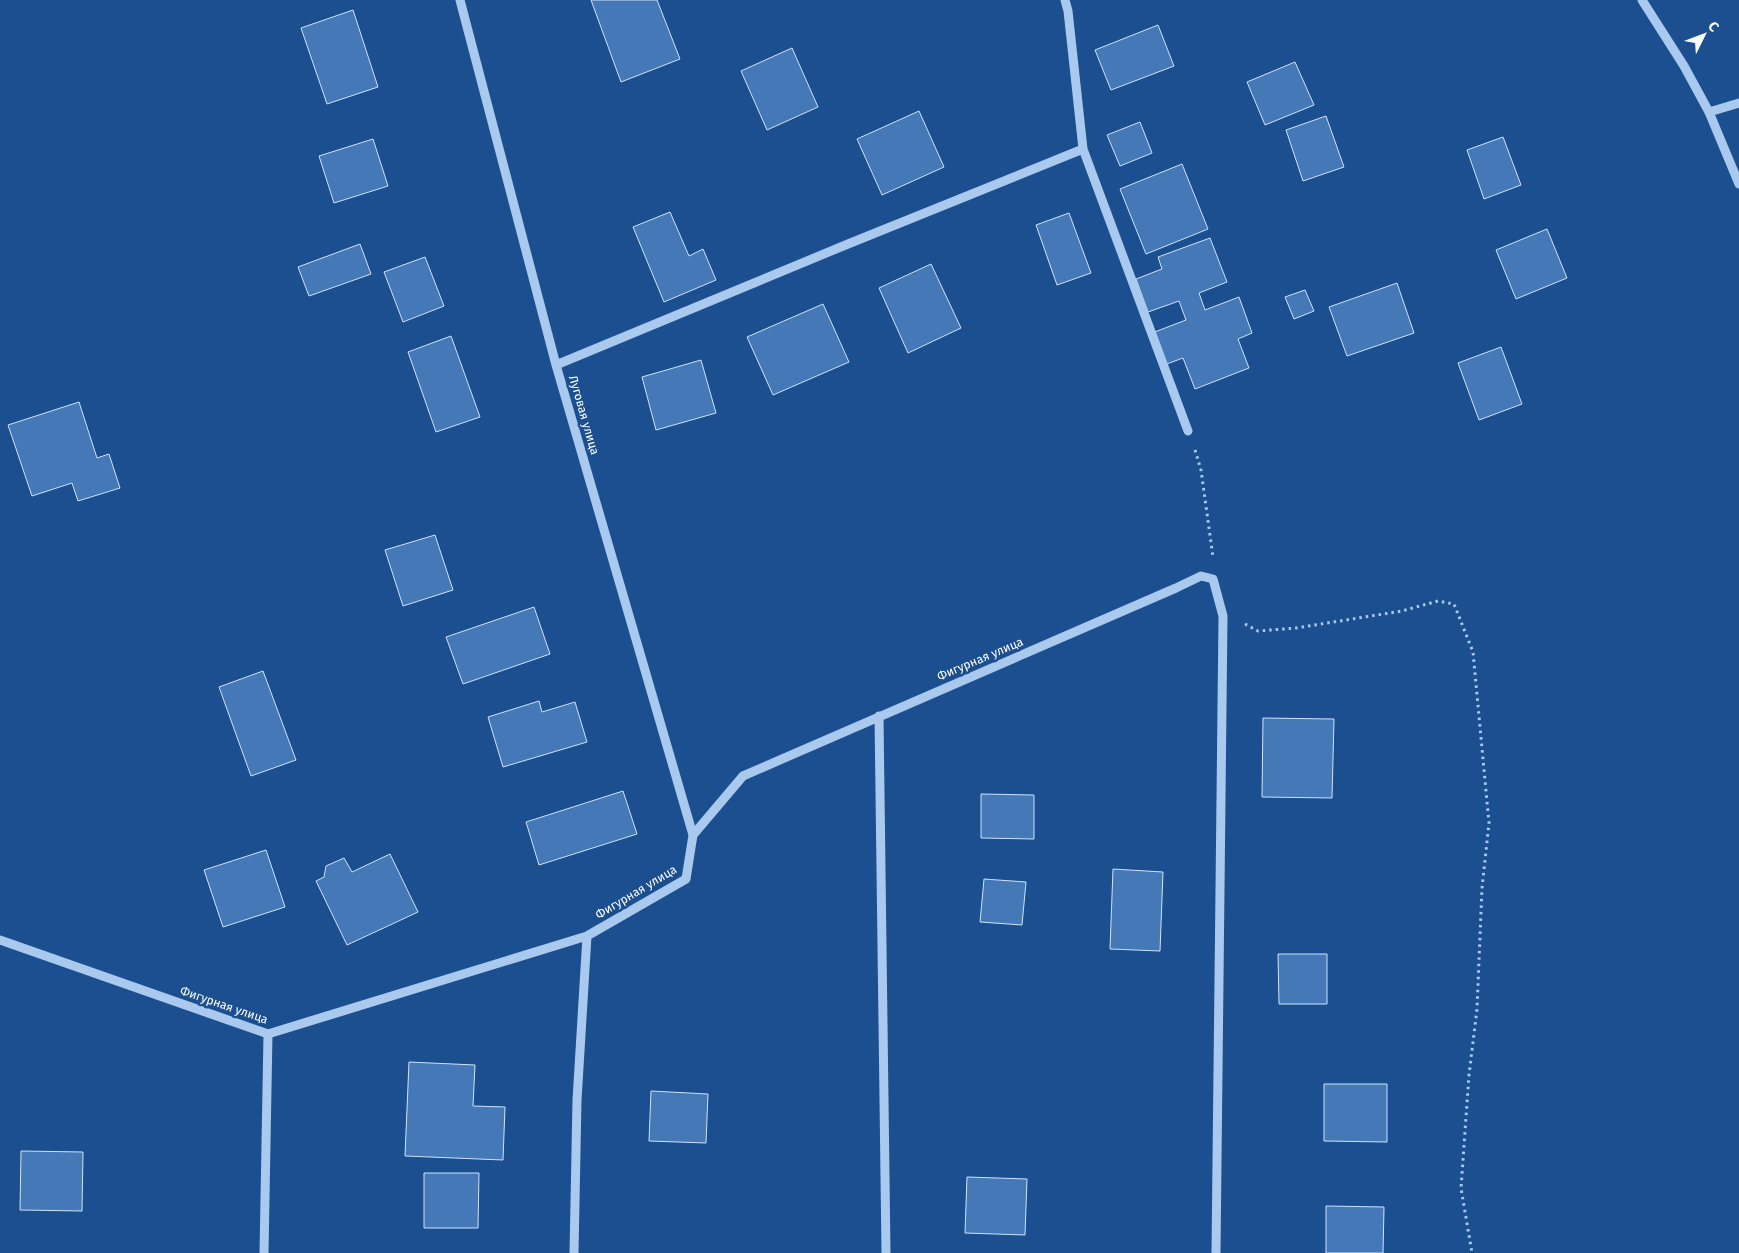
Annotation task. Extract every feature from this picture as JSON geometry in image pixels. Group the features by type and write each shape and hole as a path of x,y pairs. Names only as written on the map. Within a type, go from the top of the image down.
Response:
{"street":[{"name":"Луговая улица","path":"460,0 556,365 692,835"},
{"path":"1065,0 1068,11 1083,149 1188,431"},
{"path":"1642,0 1684,66 1709,112 1739,184"},
{"path":"1709,112 1739,103"},
{"path":"556,365 1083,149"},
{"name":"Фигурная улица","path":"0,940 268,1034 587,936 686,879 692,835 743,776 1201,576 1212,580"},
{"path":"1212,580 1223,616 1216,1253"},
{"path":"879,716 886,1253"},
{"path":"574,1253 577,1100 587,936"},
{"path":"264,1253 268,1034"}],"path":[{"path":"1188,431 1200,470 1213,552 1212,580"},
{"path":"1223,616 1244,623 1258,631 1296,628 1402,611 1438,602 1454,604 1464,627 1473,652 1489,823 1482,888 1477,1009 1469,1076 1462,1188 1472,1253"}],"building":[{"path":"591,0 657,0 680,59 621,82"},
{"path":"353,10 378,87 327,104 301,28"},
{"path":"1158,25 1174,66 1111,90 1095,50"},
{"path":"792,48 818,107 767,130 741,71"},
{"path":"1295,62 1314,105 1265,125 1247,82"},
{"path":"919,111 944,167 882,195 857,139"},
{"path":"1326,116 1344,167 1303,181 1286,130"},
{"path":"1140,122 1152,153 1120,166 1107,135"},
{"path":"1503,137 1521,185 1484,199 1467,150"},
{"path":"373,139 388,186 334,203 319,156"},
{"path":"1182,164 1208,229 1146,254 1120,189"},
{"path":"670,212 689,256 703,249 716,280 664,302 633,227"},
{"path":"1069,213 1091,273 1057,285 1036,225"},
{"path":"1547,229 1567,278 1516,299 1496,250"},
{"path":"1210,238 1227,282 1199,293 1205,310 1239,297 1252,333 1238,339 1249,368 1195,389 1183,358 1164,365 1152,333 1186,320 1179,301 1148,312 1136,279 1162,269 1158,257"},
{"path":"360,244 371,274 309,296 298,267"},
{"path":"425,257 444,306 403,322 384,272"},
{"path":"931,264 961,328 908,353 879,288"},
{"path":"1397,283 1414,333 1347,356 1329,307"},
{"path":"1305,290 1314,311 1294,319 1285,297"},
{"path":"823,304 849,362 773,395 747,337"},
{"path":"451,336 480,417 436,432 408,352"},
{"path":"1501,347 1522,404 1479,420 1458,363"},
{"path":"701,360 716,413 656,430 642,377"},
{"path":"79,402 97,458 109,454 120,488 78,501 72,483 32,496 8,425"},
{"path":"435,535 453,590 403,606 385,550"},
{"path":"534,607 550,654 463,684 446,637"},
{"path":"263,671 296,760 251,776 219,687"},
{"path":"539,701 542,712 575,702 587,742 503,767 488,717"},
{"path":"1263,718 1334,719 1332,798 1262,797"},
{"path":"623,791 637,834 539,865 526,822"},
{"path":"981,794 1034,795 1034,839 981,838"},
{"path":"266,850 285,907 223,927 204,870"},
{"path":"390,854 418,912 347,945 316,881 324,877 326,866 344,858 352,872"},
{"path":"1113,869 1163,872 1160,951 1110,949"},
{"path":"984,879 1026,882 1022,925 980,922"},
{"path":"1278,954 1327,954 1327,1004 1279,1004"},
{"path":"409,1062 475,1065 473,1106 505,1107 503,1160 405,1156"},
{"path":"1324,1084 1387,1084 1387,1142 1324,1141"},
{"path":"651,1091 708,1094 706,1143 649,1141"},
{"path":"21,1151 83,1152 82,1211 20,1210"},
{"path":"424,1173 479,1173 478,1228 424,1228"},
{"path":"967,1177 1027,1179 1025,1235 965,1233"},
{"path":"1326,1206 1384,1207 1383,1253 1326,1253"}]}
